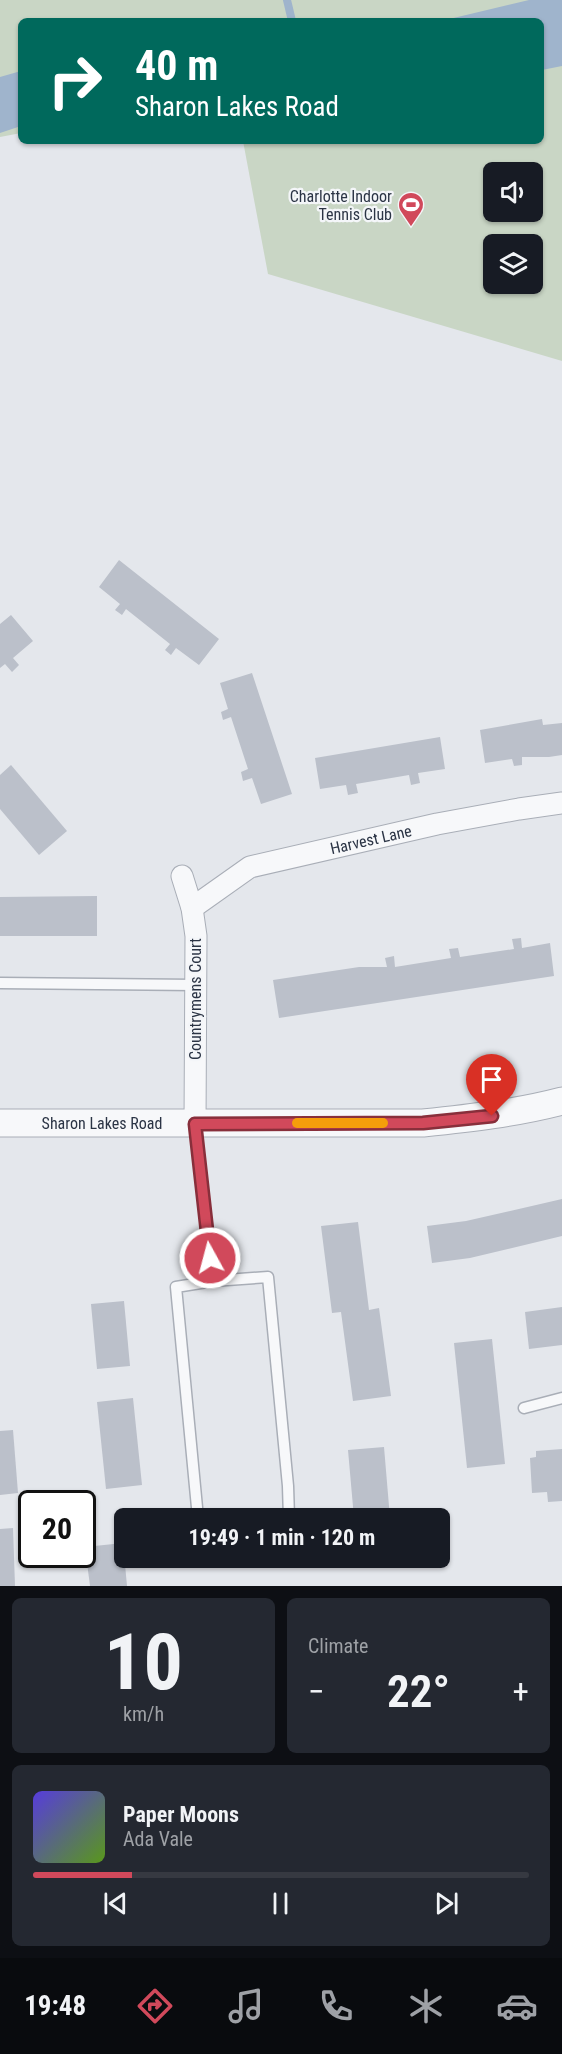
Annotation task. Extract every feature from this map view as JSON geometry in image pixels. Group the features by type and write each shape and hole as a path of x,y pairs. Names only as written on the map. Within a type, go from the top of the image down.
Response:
{"street":[{"name":"Harvest Lane","path":"192,908 250,867 437,824 562,803"},
{"name":"Countrymens Court","path":"182,876 192,908 196,936 195,1124"},
{"name":"Sharon Lakes Road","path":"0,1124 423,1123 492,1116 562,1101"}],"lane":[{"path":"0,983 195,985"},
{"path":"195,1124 213,1281"},
{"path":"197,1508 176,1287 213,1281 268,1277 289,1508"},
{"path":"524,1408 562,1398"}],"green space":[{"name":"Charlotte Indoor Tennis Club","path":"0,0 562,0 562,361 268,274 244,144 544,144 544,18 18,18 18,134 0,137"}],"water":[{"path":"529,0 562,0 562,66 544,70 544,18 454,18"},
{"path":"18,72 18,127 0,133 0,77"}],"building":[{"path":"119,560 219,639 199,665 176,648 171,655 165,650 170,644 126,609 122,615 115,610 120,604 99,587"},
{"path":"11,615 33,641 13,658 19,665 12,672 5,664 0,668 0,624"},
{"path":"252,673 292,794 261,804 252,778 243,781 241,772 248,769 231,717 223,720 221,712 228,709 220,683"},
{"path":"542,719 543,725 562,723 562,755 522,757 522,765 514,766 512,759 485,763 480,730"},
{"path":"440,737 445,769 418,773 420,783 411,785 409,775 356,784 358,793 348,795 346,785 320,789 315,758"},
{"path":"11,765 67,831 39,855 0,809 0,775"},
{"path":"97,896 97,936 0,936 0,897"},
{"path":"521,938 522,948 550,943 554,976 279,1018 273,980 359,967 387,967 385,958 394,956 395,967 451,958 449,949 458,948 460,957 514,949 512,939"},
{"path":"562,1199 562,1236 470,1258 432,1263 427,1226 466,1221"},
{"path":"358,1222 369,1310 379,1308 391,1396 353,1401 341,1312 332,1313 321,1226"},
{"path":"124,1301 130,1366 97,1369 91,1304"},
{"path":"562,1307 562,1345 529,1349 525,1312"},
{"path":"492,1339 505,1464 467,1468 454,1343"},
{"path":"133,1398 142,1485 106,1489 97,1402"},
{"path":"13,1430 18,1493 0,1495 0,1431"},
{"path":"384,1447 389,1508 353,1508 348,1450"},
{"path":"562,1449 562,1501 548,1502 547,1492 532,1493 530,1458 536,1457 536,1451"},
{"path":"13,1528 15,1586 0,1586 0,1529"},
{"path":"114,1544 114,1568 125,1568 127,1586 90,1586 88,1568 96,1568 96,1546"}],"waterway":[{"path":"287,0 291,18"}],"slow traffic":[{"path":"297,1123 383,1123"}],"place":[{"name":"Charlotte Indoor Tennis Club","path":"411,228"}],"route":[{"path":"210,1258 195,1124 423,1123 492,1116"}]}
